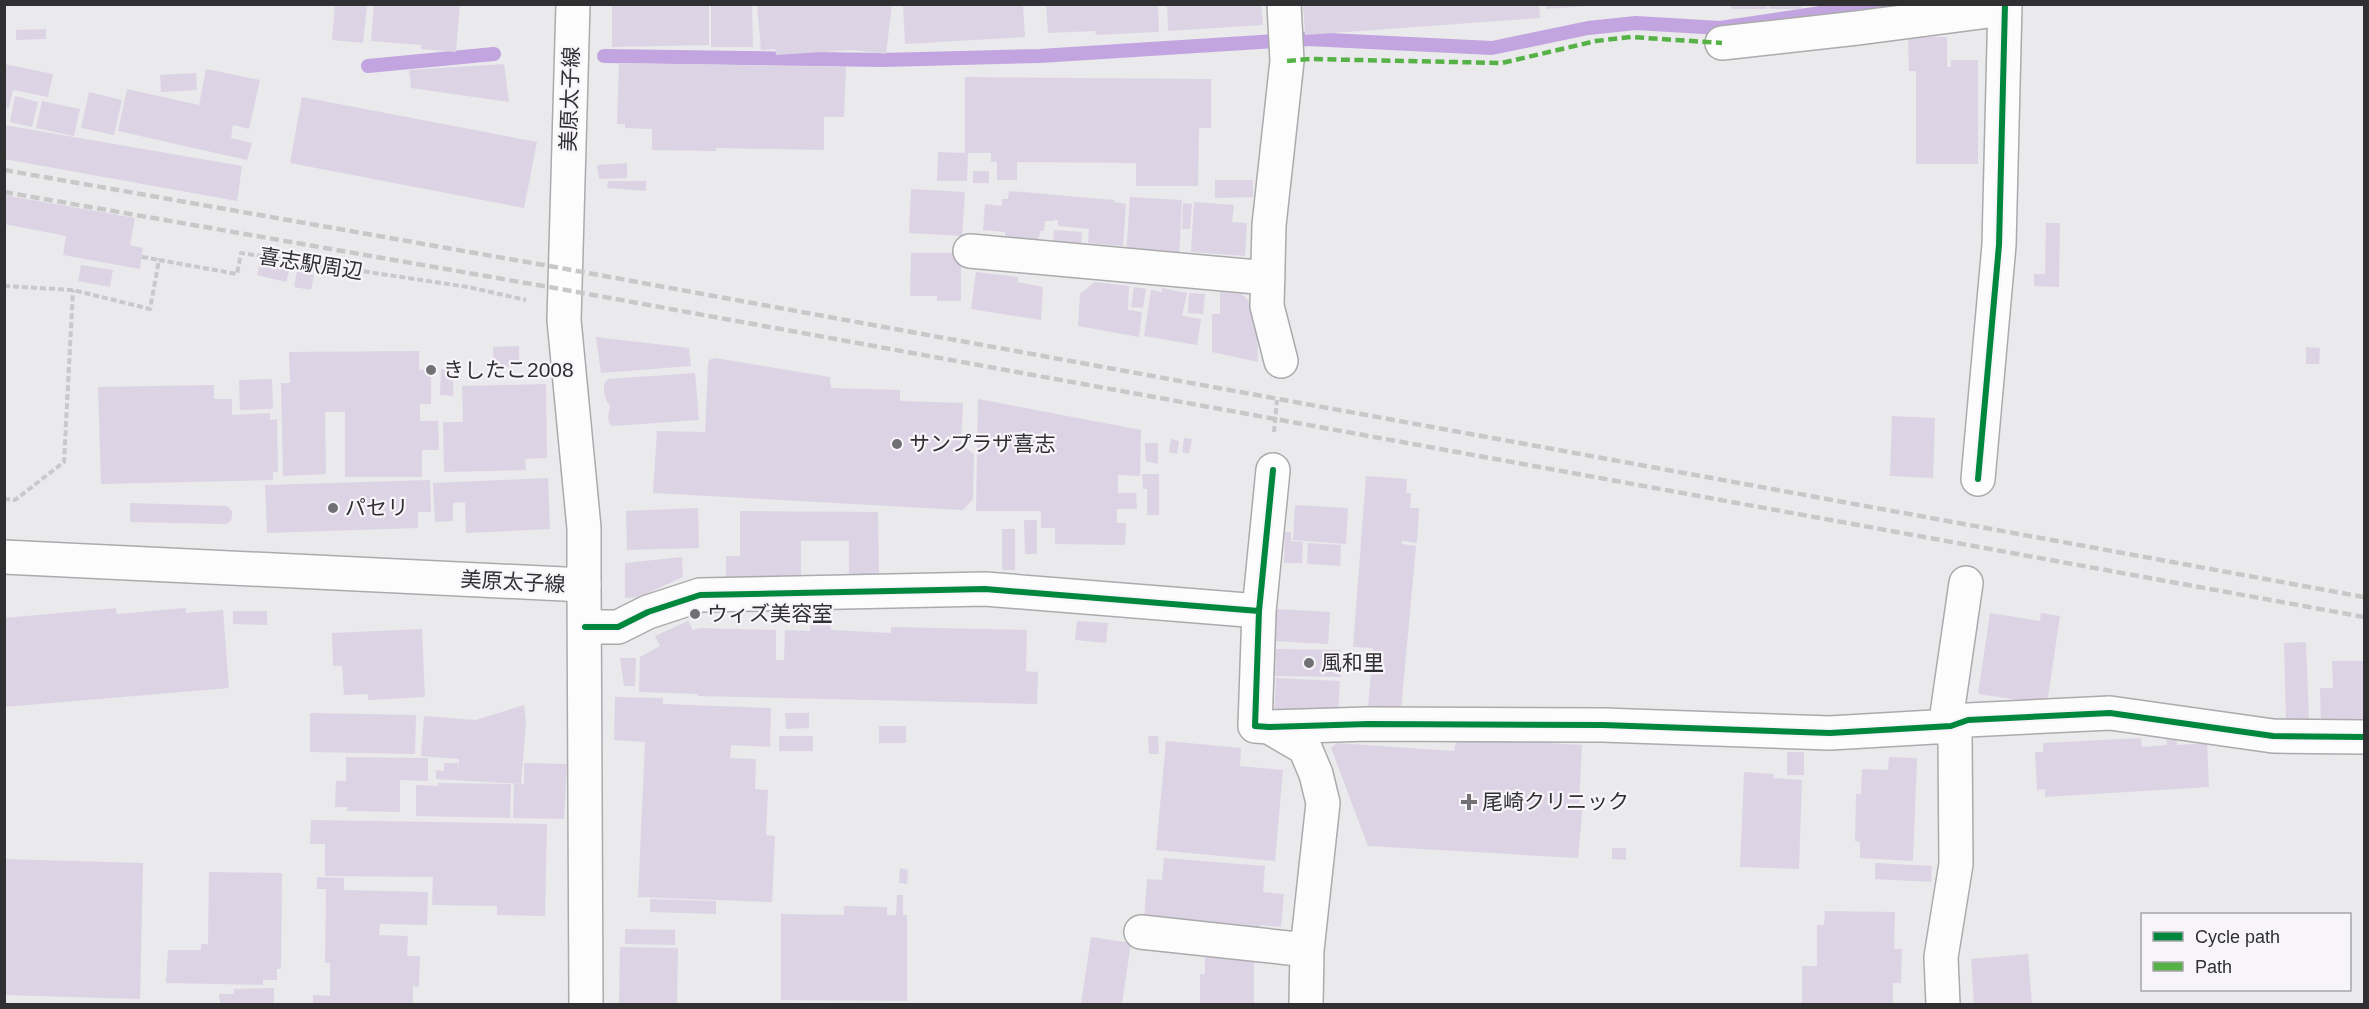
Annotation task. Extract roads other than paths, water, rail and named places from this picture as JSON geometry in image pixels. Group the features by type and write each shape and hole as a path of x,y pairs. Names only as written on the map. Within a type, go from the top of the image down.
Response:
{"street":[{"name":"美原太子線","path":"4,557 585,585 585,528 564,320 573,4"},
{"path":"1281,361 1267,306 1269,225 1287,61 1284,4"},
{"path":"1722,43 2004,7 1999,245 1978,479"},
{"path":"970,251 1268,278"},
{"path":"1273,470 1259,611 1255,726 1269,728 1368,724 1591,725 1830,733 1951,726 1968,720 2069,717 2110,713 2273,736 2364,737"},
{"path":"1943,1005 1941,957 1956,864 1955,736 1947,714 1966,584"},
{"path":"585,585 586,1005"},
{"path":"585,627 618,627 648,612 700,595 985,589 1259,611"},
{"path":"1269,728 1305,748 1316,774 1323,803 1307,950 1306,1005"},
{"path":"1141,933 1307,950"}],"waterway":[{"path":"604,56 883,60 1040,56 1308,39 1492,48 1588,28 1636,23 1720,28 1880,4"},
{"path":"368,66 494,54"}],"railway":[{"path":"4,170 566,269 2364,597"},
{"path":"4,192 566,290 2364,617"}],"place":[{"name":"きしたこ2008","path":"431,370"},
{"name":"サンプラザ喜志","path":"897,444"},
{"name":"パセリ","path":"333,508"},
{"name":"ウィズ美容室","path":"695,614"},
{"name":"風和里","path":"1309,663"},
{"name":"尾崎クリニック","path":"1469,802"}]}
